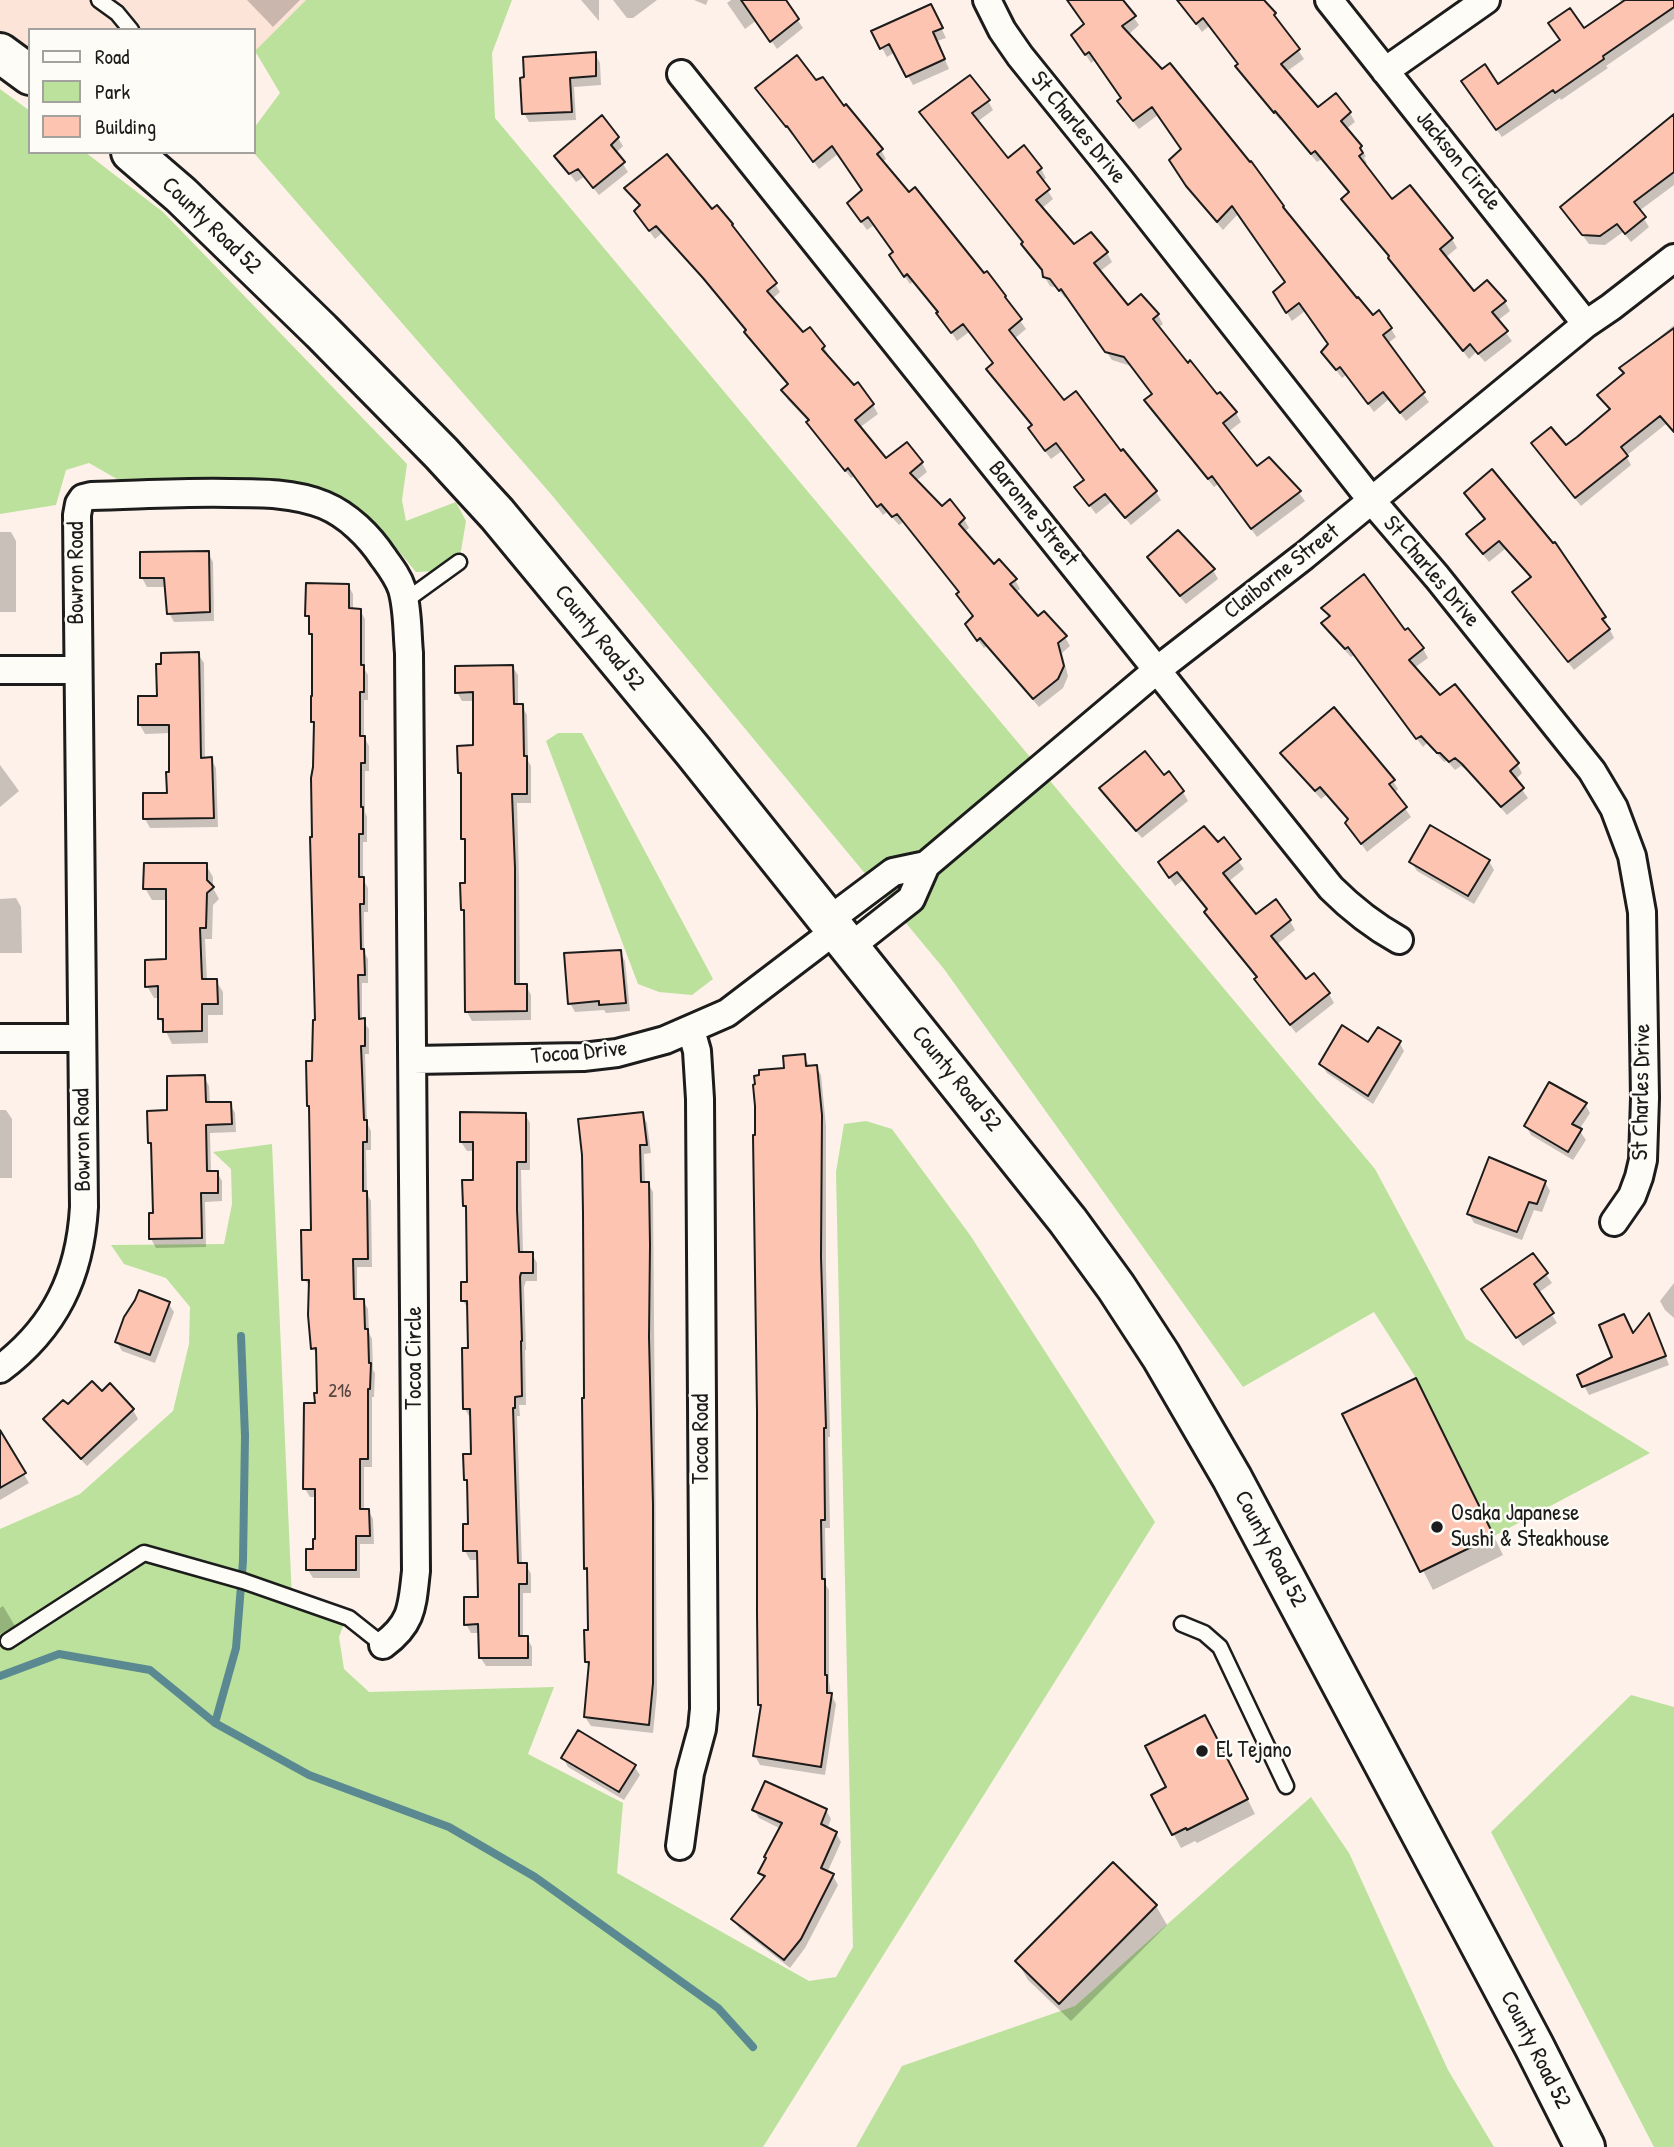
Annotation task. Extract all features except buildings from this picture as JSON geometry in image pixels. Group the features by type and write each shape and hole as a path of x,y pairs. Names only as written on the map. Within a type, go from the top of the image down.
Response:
{"main road":[{"path":"0,54 28,74"},
{"name":"County Road 52","path":"142,156 321,331 497,514 631,674 838,932 1068,1221 1116,1287 1161,1356 1258,1527 1585,2147"}],"street":[{"name":"St Charles Drive","path":"987,0 1002,30 1020,56 1372,501 1437,577 1592,772 1614,808 1629,846 1642,912 1644,1098 1643,1160 1639,1177 1632,1196 1614,1222"},
{"name":"Jackson Circle","path":"1329,0 1586,324"},
{"path":"1385,71 1486,0"},
{"name":"Baronne Street","path":"681,74 1331,888 1353,910 1399,940"},
{"name":"Claiborne Street","path":"838,932 911,899 926,865 1157,670 1304,556 1586,324 1674,258"},
{"name":"Bowron Road","path":"0,1369 22,1352 40,1333 55,1311 77,1262 82,1235 84,1207 76,514 83,498 209,492 269,493 299,497 325,505 349,521 374,544 396,575 405,601 409,653 413,1060"},
{"path":"0,670 78,670"},
{"name":"Tocoa Drive","path":"413,1060 583,1057 640,1048 691,1030 727,1013 838,932"},
{"name":"Tocoa Road","path":"680,1846 690,1773 702,1729 704,1709 700,1099 697,1051 691,1030"},
{"path":"0,1038 82,1038"},
{"name":"Tocoa Circle","path":"383,1645 403,1629 412,1602 416,1572 413,1060"}],"lane":[{"path":"99,0 117,13 129,28"},
{"path":"405,601 459,562"},
{"path":"8,1641 144,1553 243,1581 349,1618 383,1645"},
{"path":"1182,1624 1203,1633 1220,1647 1286,1786"}],"shaded area":[{"path":"0,0 306,0 256,51 256,28 28,28 28,55 0,37"}],"green space":[{"path":"306,0 512,0 492,53 495,118 1375,1169 1466,1339 1650,1453 1494,1536 1416,1378 1374,1312 1243,1387 944,969 550,493 255,154 256,125 280,93 256,50"},
{"path":"0,89 28,110 28,154 88,154 163,212 407,464 402,500 406,521 456,502 466,521 461,551 435,571 416,572 378,526 343,504 269,478 117,479 89,463 66,470 56,505 0,514"},
{"path":"558,733 582,733 713,979 692,995 659,992 638,984 546,741"},
{"path":"866,1121 892,1129 970,1235 1155,1522 763,2147 0,2147 0,1529 80,1494 173,1411 189,1344 190,1307 166,1278 124,1264 111,1245 224,1244 232,1204 231,1169 213,1152 272,1144 292,1600 346,1618 339,1637 344,1669 369,1692 554,1687 528,1754 623,1803 617,1873 809,1981 836,1977 853,1947 836,1172 844,1124"},
{"path":"1631,1695 1674,1707 1674,2147 1654,2147 1491,1832"},
{"path":"1311,1797 1349,1853 1448,2070 1494,2147 856,2147 902,2066 1075,2006"}],"waterway":[{"path":"215,1723 236,1648 243,1561 245,1436 241,1336"},
{"path":"0,1676 59,1654 150,1670 215,1723 309,1775 449,1827 535,1877 718,2008 753,2047"}],"place":[{"name":"Osaka Japanese Sushi & Steakhouse","path":"1437,1527"},
{"name":"El Tejano","path":"1202,1751"}]}
